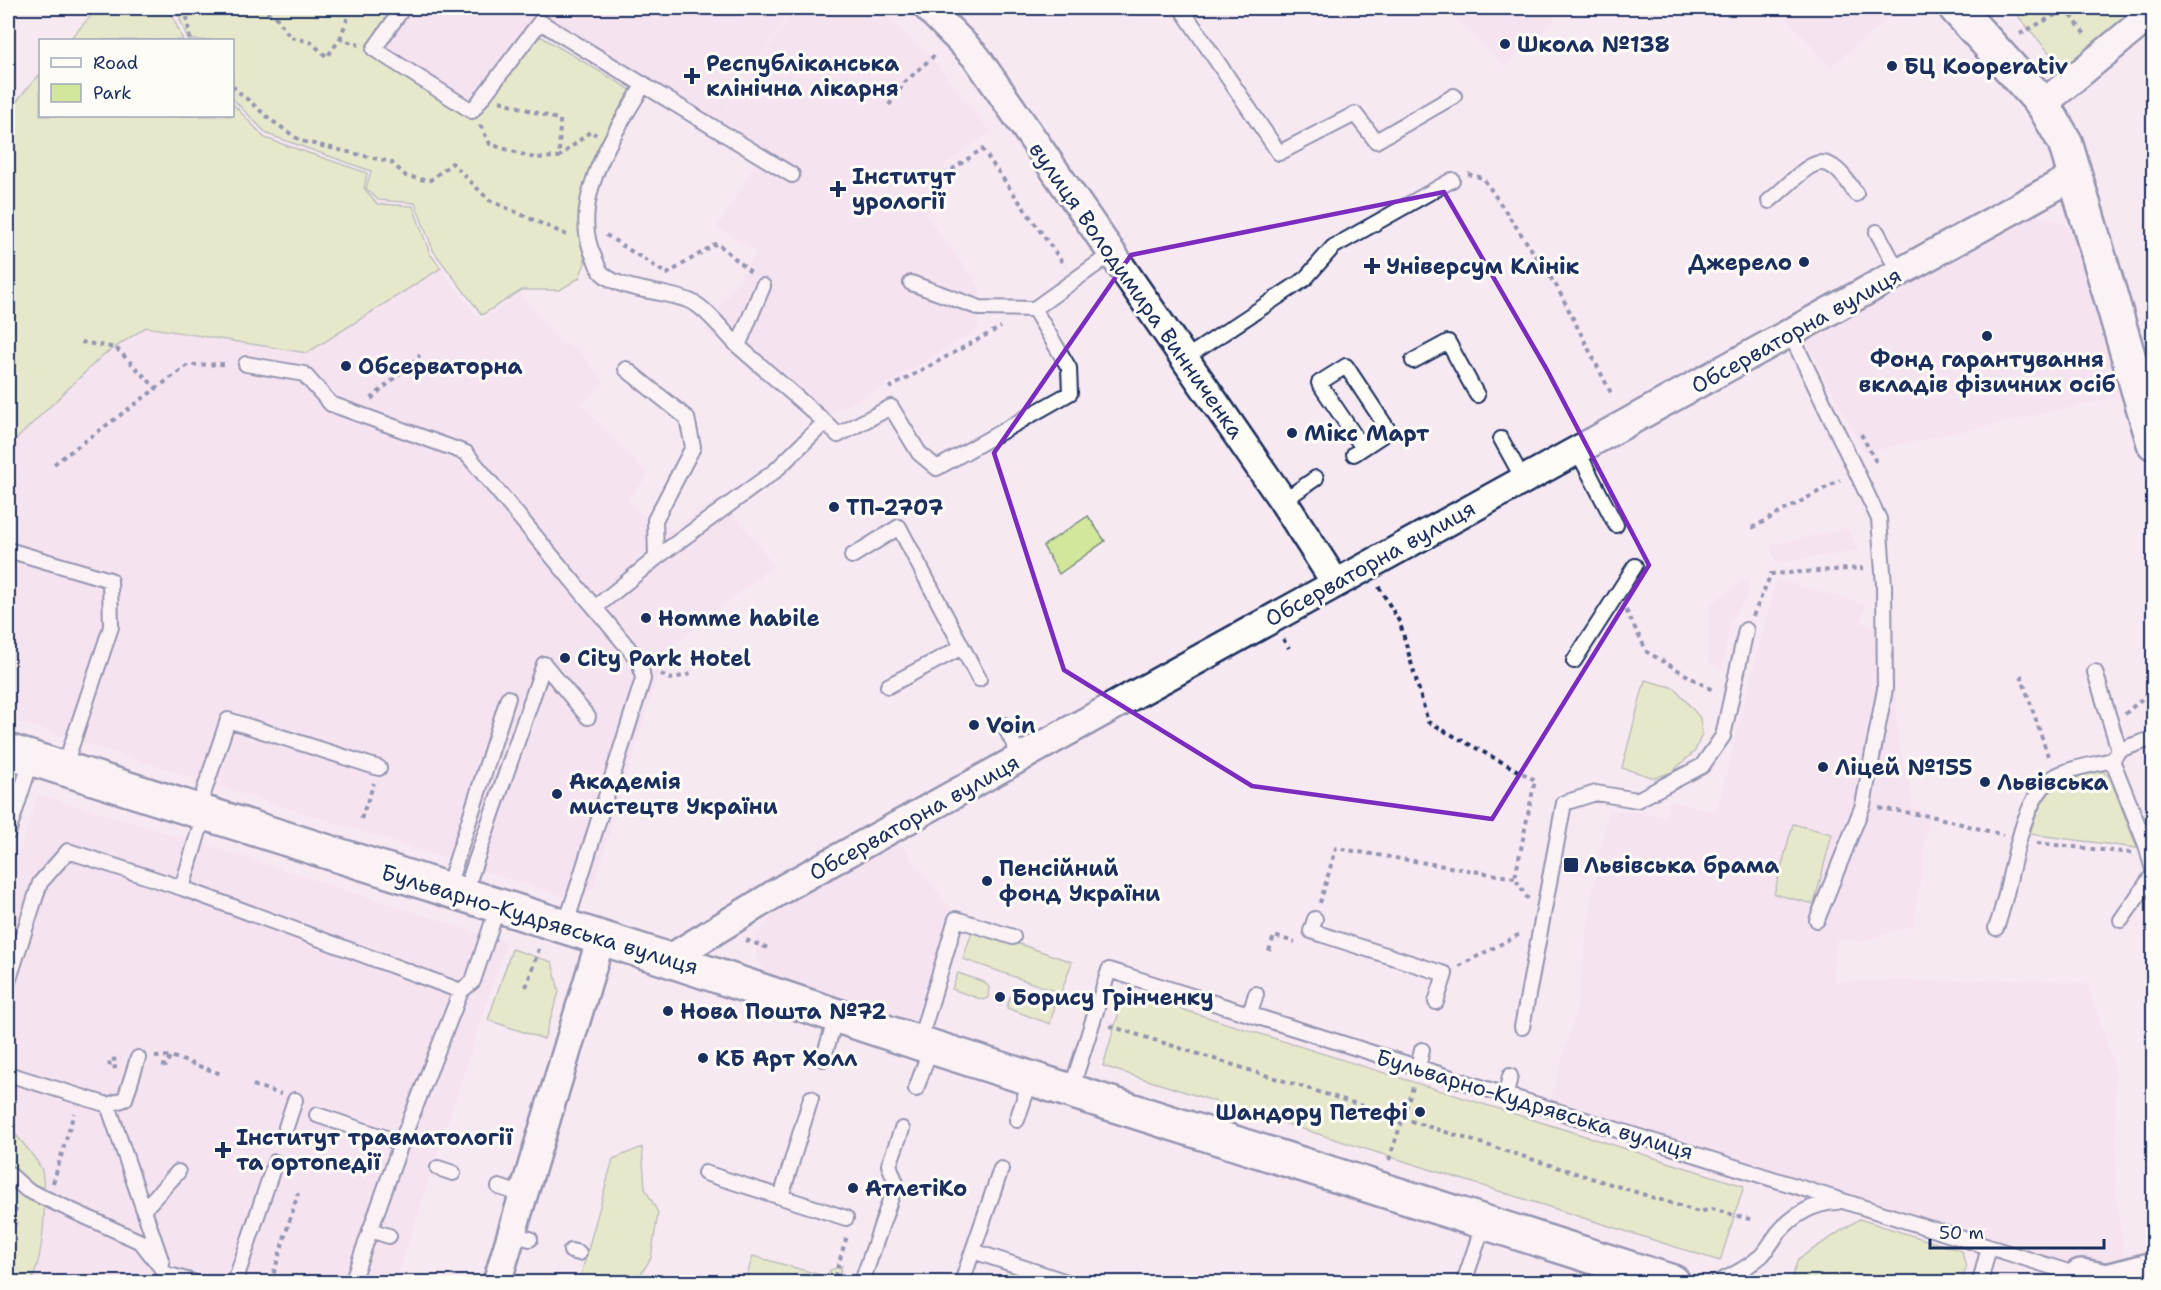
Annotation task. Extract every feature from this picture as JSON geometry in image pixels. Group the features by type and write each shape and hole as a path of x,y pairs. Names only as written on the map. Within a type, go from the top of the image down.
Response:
{"main road":[{"path":"1956,8 2043,104 2065,141 2154,443"},
{"name":"Бульварно-Кудрявська вулиця","path":"20,754 669,959 925,1045 1673,1282"},
{"path":"2080,1279 2107,1281 2154,1269"}],"street":[{"name":"вулиця Володимира Винниченка","path":"928,8 977,58 1283,501 1335,582"},
{"path":"2043,104 2154,12"},
{"name":"Обсерваторна вулиця","path":"669,959 786,887 2076,175"},
{"path":"497,1282 521,1236 511,1191 601,938"}],"lane":[{"path":"403,8 374,49 472,111 540,22 792,175"},
{"path":"1181,8 1279,153 1355,114 1376,141 1454,96"},
{"path":"644,84 607,146 593,182 585,221 587,243 602,273 637,290 664,291 695,303 738,346 838,435 891,407 920,453 937,468 1070,393 1069,368 1034,309"},
{"path":"1769,201 1814,164 1823,161 1834,165 1843,174 1856,194"},
{"path":"1184,359 1305,279 1333,247 1452,180"},
{"path":"1877,232 1899,273"},
{"path":"911,283 980,308 1034,309 1111,254"},
{"path":"738,346 763,286"},
{"path":"1790,333 1879,519 1882,567 1885,689 1863,805 1817,920"},
{"path":"1413,361 1448,342 1477,395"},
{"path":"246,364 304,374 331,404 466,453 640,662 643,679 565,927"},
{"path":"1346,366 1389,432 1358,451 1319,382 1346,366"},
{"path":"626,369 687,418 693,447 655,520 656,558"},
{"path":"596,607 656,558 775,471 825,422"},
{"path":"1501,440 1523,480"},
{"path":"1577,450 1616,525"},
{"path":"1283,501 1316,478"},
{"path":"852,556 899,526 979,679"},
{"path":"8,550 110,580 111,627 64,768"},
{"path":"1574,662 1635,566"},
{"path":"1522,1027 1564,803 1596,794 1637,800 1702,766 1723,736 1746,630"},
{"path":"888,686 962,647"},
{"path":"455,892 544,664 588,717"},
{"path":"2095,672 2112,726 2115,755 2154,873 2121,920"},
{"path":"455,892 508,698"},
{"path":"182,888 228,720 379,768"},
{"path":"1004,725 1021,758"},
{"path":"1996,928 2004,906 2028,809 2040,790 2055,777 2154,738"},
{"path":"8,833 20,754"},
{"path":"8,982 40,883 68,851 182,888 461,991"},
{"path":"352,1282 401,1143 461,991 473,981 498,906"},
{"path":"916,1089 956,919 1013,937"},
{"path":"1313,925 1445,974 1436,1002"},
{"name":"Бульварно-Кудрявська вулиця","path":"1071,1090 1109,970 1250,1014 1417,1073 1506,1095 1989,1247 2080,1279"},
{"path":"1250,1014 1256,994"},
{"path":"823,1059 837,1015"},
{"path":"1417,1073 1422,1050"},
{"path":"8,1074 108,1105 125,1099 138,1058"},
{"path":"1506,1095 1510,1076"},
{"path":"1017,1120 1031,1078"},
{"path":"781,1197 811,1098"},
{"path":"286,1127 295,1100"},
{"path":"108,1105 165,1278"},
{"path":"317,1115 401,1143"},
{"path":"862,1282 896,1183 889,1165 902,1129"},
{"path":"235,1282 274,1162"},
{"path":"438,1168 453,1173"},
{"path":"962,1282 1001,1169"},
{"path":"144,1209 178,1172"},
{"path":"8,1173 27,1190 141,1242 165,1278 193,1282"},
{"path":"705,1173 846,1218"},
{"path":"1718,1282 1742,1271 1763,1254 1779,1232 1800,1214 1821,1203 1845,1202"},
{"path":"1464,1282 1484,1222"},
{"path":"370,1230 389,1236"},
{"path":"1980,1282 1989,1247"},
{"path":"973,1251 1036,1277 1067,1282"}],"path":[{"path":"186,8 190,39"},
{"path":"259,8 277,18 290,37 311,42 327,57 340,39 351,8"},
{"path":"2020,34 2066,8 2091,43"},
{"path":"340,39 374,49"},
{"path":"890,105 905,82 942,48"},
{"path":"234,88 270,120 301,141 391,162 406,176 429,181 452,163 489,200 566,233 573,241"},
{"path":"488,90 501,101 560,120 559,157"},
{"path":"472,111 490,144 534,158 559,157 591,130"},
{"path":"937,180 982,149 1065,264"},
{"path":"1452,180 1466,173 1483,178 1557,287 1611,393"},
{"path":"585,221 667,274 717,243 747,266 763,286"},
{"path":"880,393 1034,309"},
{"path":"81,342 116,348 157,388"},
{"path":"356,412 420,355"},
{"path":"54,464 188,365 246,364"},
{"path":"1746,630 1771,574 1882,567"},
{"path":"1269,951 1274,936 1303,944 1313,925 1336,848 1515,878 1535,780 1428,722 1400,623 1379,586"},
{"path":"1618,593 1647,652 1731,700"},
{"path":"1283,638 1289,648"},
{"path":"640,662 670,679 695,673"},
{"path":"2021,675 2055,777"},
{"path":"2112,726 2154,688"},
{"path":"361,819 379,768"},
{"path":"1863,805 1935,817 2019,839"},
{"path":"2039,843 2148,855"},
{"path":"1445,974 1532,927"},
{"path":"526,987 539,949"},
{"path":"1110,1026 1699,1212 1712,1209 1753,1220"},
{"path":"162,1065 166,1066 167,1056 221,1074"},
{"path":"1389,1160 1417,1073"},
{"path":"48,1198 80,1096"},
{"path":"271,1282 298,1193"},
{"path":"784,1282 793,1277 807,1275 826,1281 834,1279 848,1233 846,1218"}],"highlighted area":[{"path":"1444,192 1547,370 1649,565 1492,819 1252,786 1064,670 994,453 1131,255"}],"shaded area":[{"name":"Республіканська клінічна лікарня","path":"407,8 793,8 716,124 539,17 471,105 379,47"},
{"name":"Інститут урології","path":"795,8 879,8 930,56 991,132 947,163 926,215 980,287 979,328 882,388 818,420 705,331 756,252 717,227 762,152 717,124"},
{"name":"Школа №138","path":"1445,8 1559,8 1553,22 1505,67"},
{"path":"1778,8 1903,8 1830,67"},
{"path":"39,75 39,117 234,117 234,105 265,138 367,173 364,188 377,204 413,206 430,254 481,320 521,293 561,343 578,349 605,383 582,405 649,475 628,500 641,513 673,530 717,498 733,513 774,565 677,643 658,675 594,887 581,902 8,719 8,120 19,98"},
{"path":"2034,215 2052,218 2064,224 2074,238 2119,397 1864,453 1803,336 2015,219"},
{"path":"1847,528 1860,551 1776,563 1769,545"},
{"path":"1748,577 1749,595 1730,621 1723,670 1708,662 1710,604"},
{"path":"1776,579 1866,604 1861,622 1893,631 1898,739 1912,794 1912,807 1930,812 1914,925 1862,942 1837,940 1834,981 2034,979 2088,984 2116,1071 2116,1191 2126,1270 2073,1269 1838,1191 1646,1133 1550,1100 1578,1003 1590,906 1608,809 1666,816 1670,800 1716,812"},
{"name":"Інститут травматології та ортопедії","path":"38,794 185,838 188,844 200,848 205,844 507,942 396,1282 8,1282 8,884"},
{"path":"898,840 952,911 915,1022 768,974 756,960 756,938 772,915 799,896"}],"green space":[{"path":"98,8 169,8 183,39 70,39"},
{"path":"176,8 398,8 367,52 469,115 478,113 540,36 633,91 588,179 580,219 585,263 579,278 560,290 522,290 482,315 434,252 415,203 378,200 366,188 371,171 267,134 234,100 234,39 188,39"},
{"path":"2011,8 2141,8 2065,71"},
{"path":"39,75 39,117 234,117 234,105 265,138 367,173 364,188 377,204 413,206 430,254 441,268 307,353 146,327 103,355 8,447 8,120 19,98"},
{"path":"1088,516 1105,541 1059,574 1043,546"},
{"path":"1645,680 1675,688 1700,718 1702,734 1695,751 1672,772 1655,778 1622,768"},
{"path":"2101,770 2110,777 2137,848 2030,834 2040,806 2053,789 2073,778"},
{"path":"1793,824 1832,834 1814,904 1774,894"},
{"path":"973,928 1072,962 1061,993 963,959"},
{"path":"512,949 552,962 559,992 544,1039 488,1020"},
{"path":"958,973 984,982 989,987 988,998 983,1000 952,989"},
{"path":"1130,993 1744,1186 1720,1261 1103,1066 1123,998"},
{"path":"1015,994 1055,1006 1050,1024 1007,1008 1010,997"},
{"path":"8,1128 27,1148 42,1171 44,1198 42,1243 31,1282 8,1282 8,1235 17,1224 8,1210"},
{"path":"642,1147 645,1188 658,1213 651,1258 641,1274 621,1276 619,1282 579,1282 613,1159"},
{"path":"1859,1219 1962,1251 1966,1268 1962,1282 1807,1282 1792,1277 1798,1259"},
{"path":"753,1256 828,1277 830,1270 842,1266 837,1282 745,1282"}],"place":[{"name":"Школа №138","path":"1505,44"},
{"name":"БЦ Kooperativ","path":"1892,66"},
{"name":"Республіканська клінічна лікарня","path":"692,76"},
{"name":"Інститут урології","path":"838,189"},
{"name":"Джерело","path":"1804,262"},
{"name":"Універсум Клінік","path":"1372,266"},
{"name":"Фонд гарантування вкладів фізичних осіб","path":"1987,336"},
{"name":"Обсерваторна","path":"346,366"},
{"name":"Мікс Март","path":"1292,433"},
{"name":"ТП-2707","path":"834,507"},
{"name":"Homme habile","path":"646,618"},
{"name":"City Park Hotel","path":"565,658"},
{"name":"Voin","path":"974,725"},
{"name":"Ліцей №155","path":"1823,767"},
{"name":"Львівська","path":"1985,782"},
{"name":"Академія мистецтв України","path":"557,794"},
{"name":"Львівська брама","path":"1571,865"},
{"name":"Пенсійний фонд України","path":"987,881"},
{"name":"Борису Грінченку","path":"1000,997"},
{"name":"Нова Пошта №72","path":"668,1011"},
{"name":"КБ Арт Холл","path":"703,1058"},
{"name":"Шандору Петефі","path":"1420,1112"},
{"name":"Інститут травматології та ортопедії","path":"223,1150"},
{"name":"АтлетіКо","path":"853,1188"}]}
